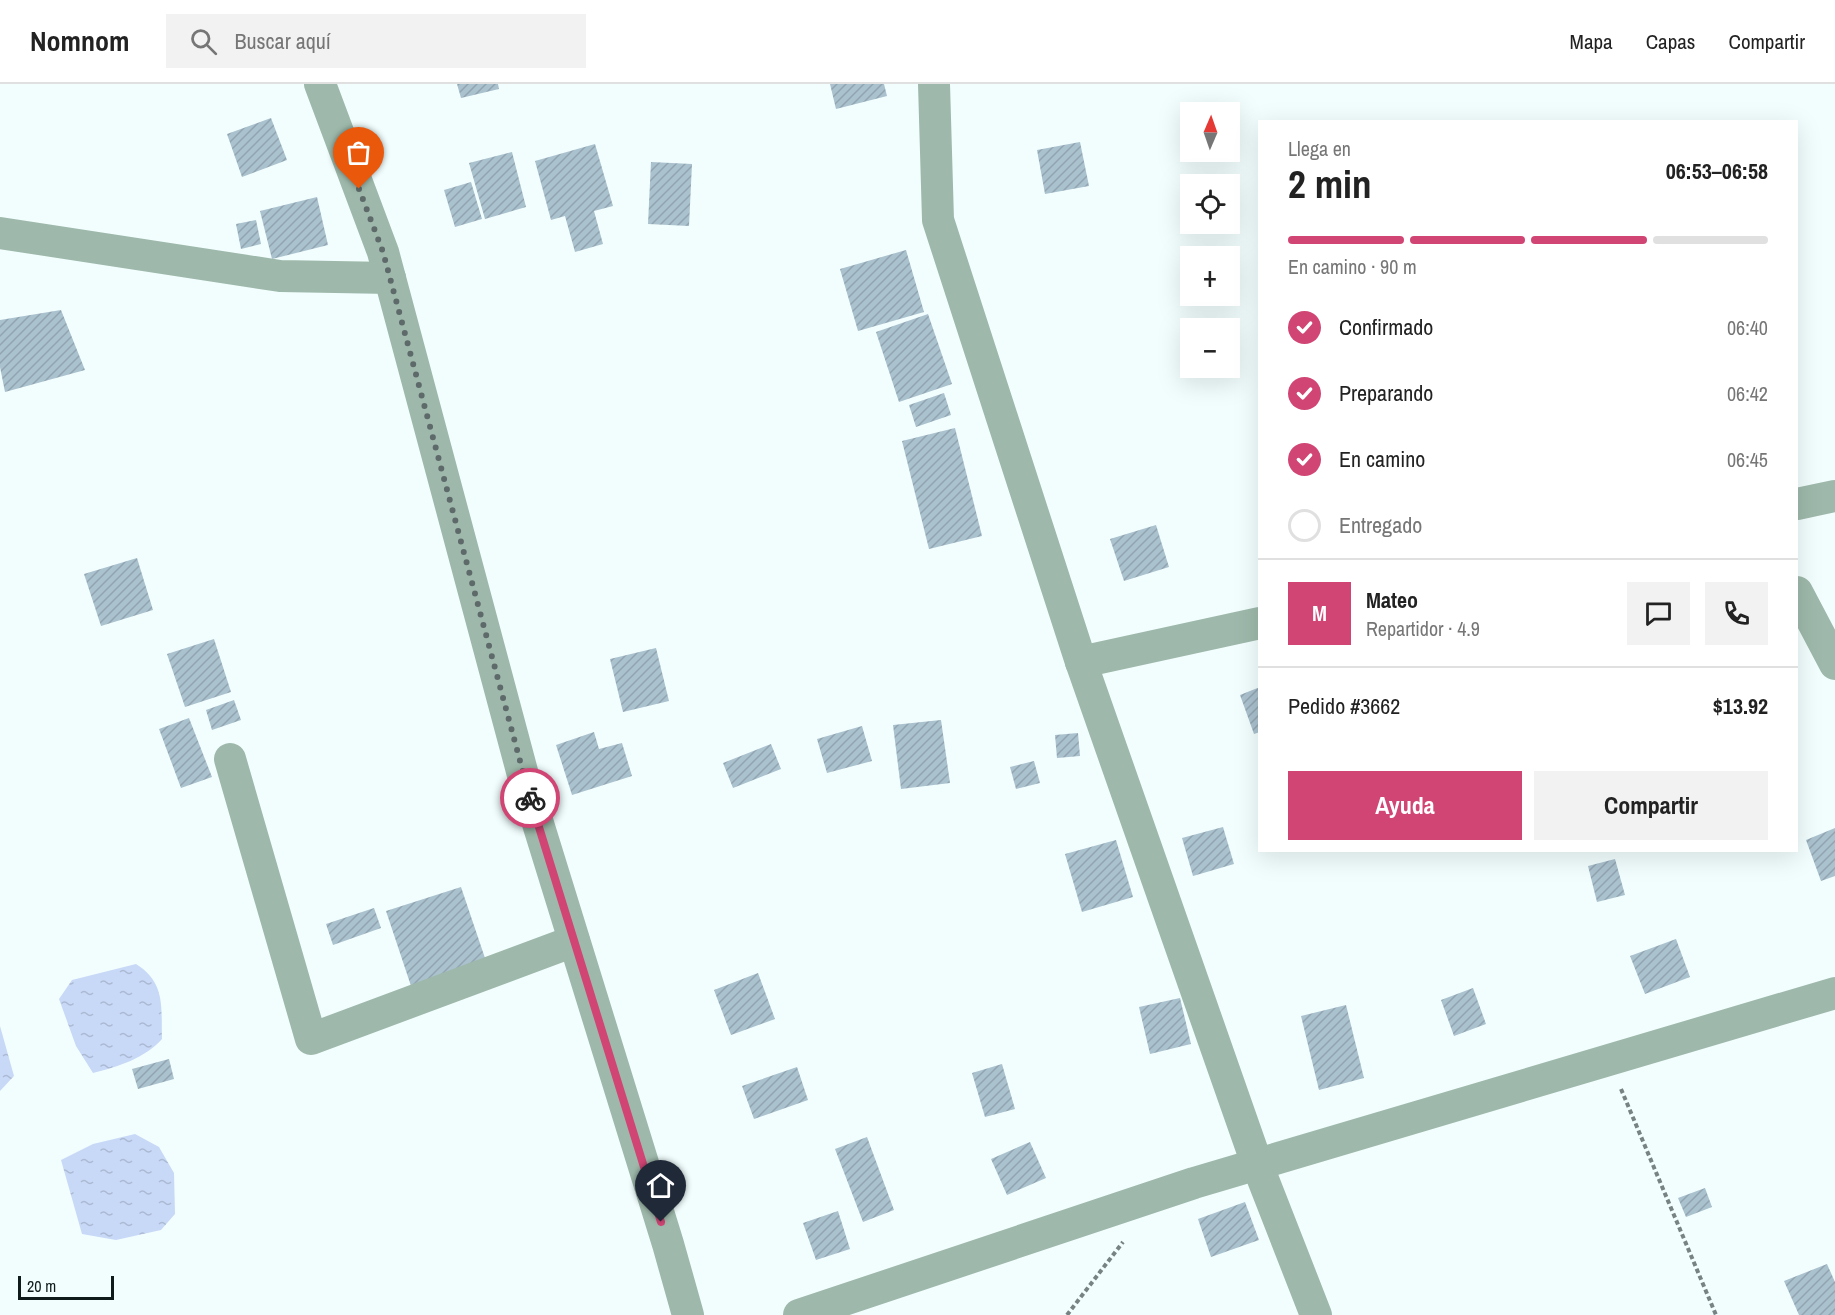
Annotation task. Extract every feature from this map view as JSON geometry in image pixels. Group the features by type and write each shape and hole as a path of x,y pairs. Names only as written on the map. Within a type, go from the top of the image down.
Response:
{"street":[{"path":"320,84 383,252 524,776 688,1315"},
{"path":"934,84 938,220 1081,663 1257,1164 1316,1315"},
{"path":"0,233 280,276 390,278"},
{"path":"1798,504 1835,496"},
{"path":"1798,594 1835,664"},
{"path":"1081,663 1258,623"},
{"path":"230,759 311,1039 574,941"},
{"path":"799,1315 1257,1164 1835,993"}],"path":[{"path":"1609,1060 1716,1315"},
{"path":"1067,1315 1123,1241"}],"water":[{"path":"136,964 153,979 157,988 161,1006 162,1039 148,1051 130,1061 93,1073 76,1046 59,999 72,980"},
{"path":"0,1026 14,1076 0,1091"},
{"path":"135,1134 159,1147 174,1173 175,1214 161,1230 116,1240 82,1234 61,1160 93,1144"}],"building":[{"path":"457,84 498,84 499,89 461,98"},
{"path":"830,84 884,84 887,96 836,109"},
{"path":"271,118 287,160 242,177 227,134"},
{"path":"1080,142 1089,186 1045,194 1037,150"},
{"path":"595,144 613,206 594,211 603,244 575,252 565,216 551,220 535,161"},
{"path":"512,152 526,207 485,219 469,163"},
{"path":"651,162 692,164 689,226 648,224"},
{"path":"471,182 482,219 455,227 444,190"},
{"path":"317,197 328,245 272,259 260,211"},
{"path":"256,220 261,244 241,249 236,224"},
{"path":"906,250 924,312 858,331 840,269"},
{"path":"61,310 85,370 5,392 0,367 0,320"},
{"path":"928,314 952,384 899,402 876,332"},
{"path":"944,393 951,415 916,427 909,405"},
{"path":"955,428 982,536 929,549 902,441"},
{"path":"1156,525 1169,567 1124,581 1110,539"},
{"path":"137,558 153,610 101,626 84,574"},
{"path":"214,639 231,692 185,707 167,654"},
{"path":"656,648 669,701 623,712 610,659"},
{"path":"1258,688 1258,733 1254,734 1240,695"},
{"path":"234,700 241,720 212,730 206,710"},
{"path":"189,718 212,777 181,788 159,729"},
{"path":"941,720 950,783 901,789 893,725"},
{"path":"862,726 872,761 827,773 817,739"},
{"path":"594,732 599,749 622,743 632,776 572,795 556,745"},
{"path":"1078,733 1080,756 1057,758 1055,735"},
{"path":"771,744 781,769 733,788 723,763"},
{"path":"1034,761 1040,783 1016,789 1010,767"},
{"path":"1223,827 1234,864 1193,876 1182,838"},
{"path":"1835,828 1835,876 1821,881 1806,840"},
{"path":"1116,840 1133,897 1082,912 1065,854"},
{"path":"1615,859 1625,895 1597,902 1588,866"},
{"path":"461,887 487,964 412,989 386,911"},
{"path":"374,908 381,928 333,945 326,924"},
{"path":"1676,939 1690,977 1645,994 1630,956"},
{"path":"758,973 775,1019 731,1035 714,990"},
{"path":"1473,988 1486,1024 1454,1036 1441,1000"},
{"path":"1180,998 1191,1044 1150,1054 1139,1007"},
{"path":"1346,1005 1364,1078 1319,1090 1301,1016"},
{"path":"169,1059 174,1079 138,1089 132,1069"},
{"path":"1002,1064 1015,1109 985,1117 972,1073"},
{"path":"797,1067 808,1100 754,1119 742,1086"},
{"path":"867,1137 894,1210 863,1222 835,1149"},
{"path":"1030,1142 1046,1178 1007,1195 991,1159"},
{"path":"1705,1188 1712,1207 1686,1217 1678,1198"},
{"path":"1245,1202 1259,1240 1211,1257 1198,1219"},
{"path":"838,1211 850,1249 816,1260 803,1223"},
{"path":"1827,1264 1835,1282 1835,1315 1799,1315 1784,1281"}],"way so far":[{"path":"359,189 383,252 530,798"}],"route":[{"path":"530,798 661,1222"}]}
